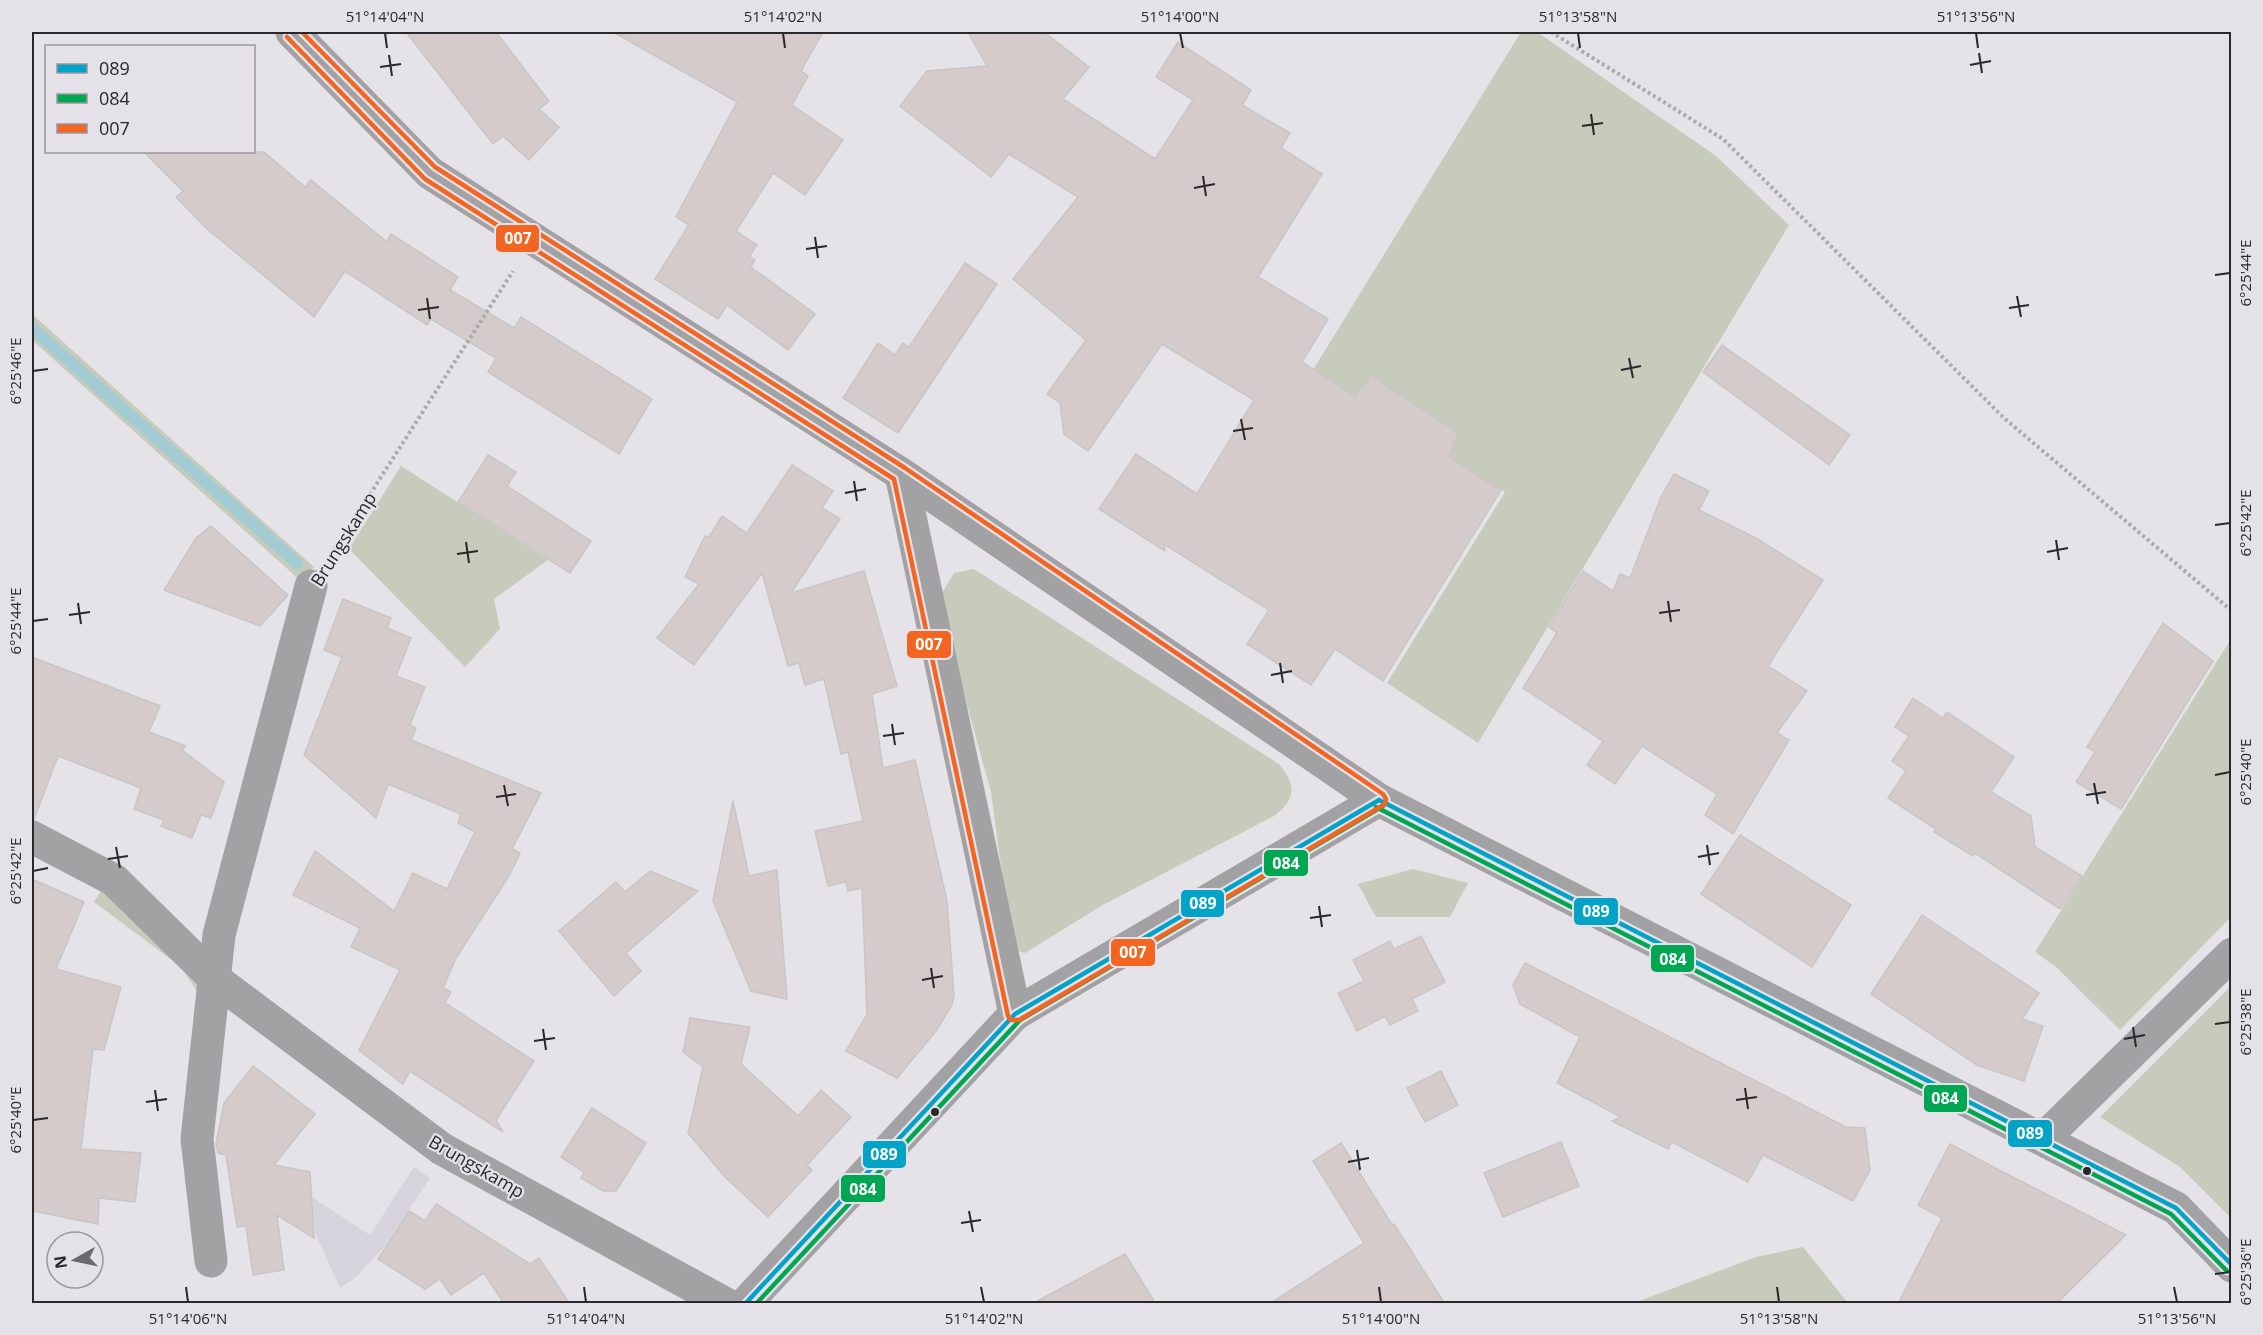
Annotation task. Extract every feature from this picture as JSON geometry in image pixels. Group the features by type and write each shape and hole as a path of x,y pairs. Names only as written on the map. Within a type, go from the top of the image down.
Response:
{"street":[{"path":"292,32 430,173 901,474 1379,800 2176,1208 2232,1266"},
{"path":"901,474 1015,1014"},
{"name":"Brungskamp","path":"211,1261 197,1139 216,980 219,935 311,586"},
{"path":"746,1304 1015,1014 1379,800"},
{"name":"Brungskamp","path":"32,837 114,880 216,980 442,1149 726,1304"},
{"path":"2043,1139 2232,954"}],"path":[{"path":"1551,32 1723,139 2006,419 2232,611"},
{"name":"Brungskamp","path":"311,586 532,240"}],"shaded area":[{"path":"414,1167 430,1178 384,1247 355,1278 340,1288 315,1233 312,1197 370,1235"}],"green space":[{"path":"1521,32 1537,32 1716,156 1789,225 1478,743 1387,683 1505,492 1313,370"},
{"path":"32,314 314,567 302,582 32,340"},
{"path":"401,466 548,560 494,599 500,629 465,667 349,549"},
{"path":"974,569 1279,764 1291,785 1287,803 1274,816 1101,906 1025,953 1012,949 991,792 938,600 954,573"},
{"path":"2231,639 2231,917 2120,1030 2056,967 2035,952"},
{"path":"1413,869 1468,883 1450,917 1376,917 1358,884"},
{"path":"103,888 202,983 204,1002 181,967 94,902"},
{"path":"2231,986 2231,1218 2180,1167 2100,1117"},
{"path":"1803,1247 1848,1303 1634,1303 1756,1257"}],"building":[{"path":"406,32 496,32 549,101 539,109 559,127 529,160 503,136 493,144"},
{"path":"613,32 823,32 801,71 808,76 792,105 843,140 805,195 773,173 736,231 757,245 749,257 755,260 751,267 815,314 788,350 727,305 718,319 655,279 689,225 676,217 737,102"},
{"path":"968,32 1044,32 1089,67 1063,99 1155,159 1193,100 1156,77 1178,42 1251,90 1242,105 1290,133 1281,148 1322,174 1258,277 1328,319 1302,362 1355,396 1371,376 1458,432 1449,457 1501,490 1383,681 1335,649 1311,685 1247,644 1269,610 1164,544 1165,551 1099,509 1136,454 1197,494 1254,400 1162,344 1088,451 1064,434 1060,403 1047,394 1086,340 1013,279 1078,197 1009,154 991,177 900,106 927,71 987,66"},
{"path":"264,152 305,187 311,180 387,242 391,234 458,277 450,290 514,328 521,317 652,399 619,454 488,372 496,358 431,319 427,325 345,271 314,317 206,228 176,197 183,191 145,153"},
{"path":"965,263 997,284 898,433 843,398 878,343 895,355 903,343 909,347"},
{"path":"1722,345 1850,435 1829,465 1703,372"},
{"path":"488,455 516,472 507,486 591,541 570,573 458,502"},
{"path":"792,465 833,491 822,508 840,519 791,593 864,571 897,686 872,694 883,768 915,760 947,901 954,995 952,1005 936,1031 897,1078 846,1051 867,1014 862,888 848,891 846,882 828,886 815,831 863,821 848,752 841,754 824,679 805,685 799,663 788,666 762,573 694,665 657,638 699,584 685,577 705,536 709,537 722,516 747,533"},
{"path":"1674,474 1709,491 1699,510 1756,538 1823,580 1768,666 1807,691 1777,733 1789,740 1733,834 1705,815 1717,794 1642,746 1615,784 1587,765 1603,741 1523,688 1557,633 1549,627 1583,571 1613,591 1620,574 1630,578 1661,497"},
{"path":"211,526 288,595 260,626 164,590 196,538"},
{"path":"343,599 391,618 387,628 411,638 396,676 425,687 410,725 416,728 411,740 541,793 512,849 520,853 509,876 456,958 443,988 451,992 445,1003 534,1061 496,1120 503,1132 410,1071 403,1084 359,1050 400,970 351,947 360,928 293,895 315,851 394,911 413,873 447,889 475,832 458,823 461,814 388,784 376,818 304,755 342,657 324,650"},
{"path":"2163,623 2213,661 2121,809 2076,782 2095,752 2087,747"},
{"path":"32,657 160,706 149,732 186,746 182,750 224,782 211,818 201,815 192,838 161,826 164,820 134,809 141,788 58,756 34,819 32,818"},
{"path":"1913,698 1943,718 1947,712 2014,757 1991,792 2031,816 2035,847 2082,876 2060,909 1975,853 1973,856 1934,832 1936,829 1888,798 1906,771 1892,761 1909,736 1895,727"},
{"path":"733,801 749,876 777,870 787,999 751,991 713,901"},
{"path":"1740,835 1851,905 1812,967 1701,894"},
{"path":"650,871 698,891 626,953 641,971 614,996 559,931 616,882 625,892"},
{"path":"32,879 84,902 56,969 121,987 104,1050 93,1049 81,1149 141,1153 135,1202 99,1198 98,1224 32,1211"},
{"path":"1922,915 2039,993 2022,1019 2043,1026 2024,1081 1977,1065 1871,994"},
{"path":"1421,936 1445,982 1412,999 1418,1011 1390,1025 1385,1016 1357,1031 1338,993 1364,981 1353,960 1390,941 1394,949"},
{"path":"1525,963 1846,1127 1865,1128 1870,1170 1853,1201 1763,1155 1748,1182 1672,1142 1668,1149 1612,1121 1621,1117 1557,1083 1580,1037 1520,1004 1513,985"},
{"path":"690,1018 750,1027 741,1064 798,1116 821,1090 851,1117 807,1165 812,1170 768,1217 725,1177 688,1133 703,1067 683,1052"},
{"path":"253,1066 315,1114 274,1165 310,1172 314,1238 277,1215 284,1270 253,1275 246,1226 237,1227 226,1155 218,1153 216,1144 224,1103"},
{"path":"1441,1071 1458,1105 1425,1122 1407,1088"},
{"path":"592,1108 646,1143 616,1191 603,1191 581,1178 584,1172 561,1157"},
{"path":"1561,1142 1579,1186 1503,1217 1484,1173"},
{"path":"1341,1143 1445,1304 1269,1304 1364,1243 1313,1161"},
{"path":"1950,1144 2126,1235 2056,1304 1898,1304 1942,1218 1918,1205"},
{"path":"436,1204 530,1264 539,1258 570,1304 504,1304 484,1273 451,1295 440,1279 425,1289 378,1259 409,1211 425,1221"},
{"path":"1125,1254 1156,1304 1032,1304"}],"waterway":[{"path":"32,328 297,563"}],"transit line":[{"name":"007","path":"287,37 425,179 894,479 1008,1016 1011,1020 1019,1020 1385,804 1386,799 1383,794 905,468 435,167 302,32"},
{"name":"089","path":"1379,800 2176,1208 2232,1265"},
{"name":"089","path":"745,1304 1015,1014 1379,800"},
{"name":"084","path":"756,1304 1020,1020 1383,806"},
{"name":"084","path":"1376,807 2171,1214 2227,1271"}]}
